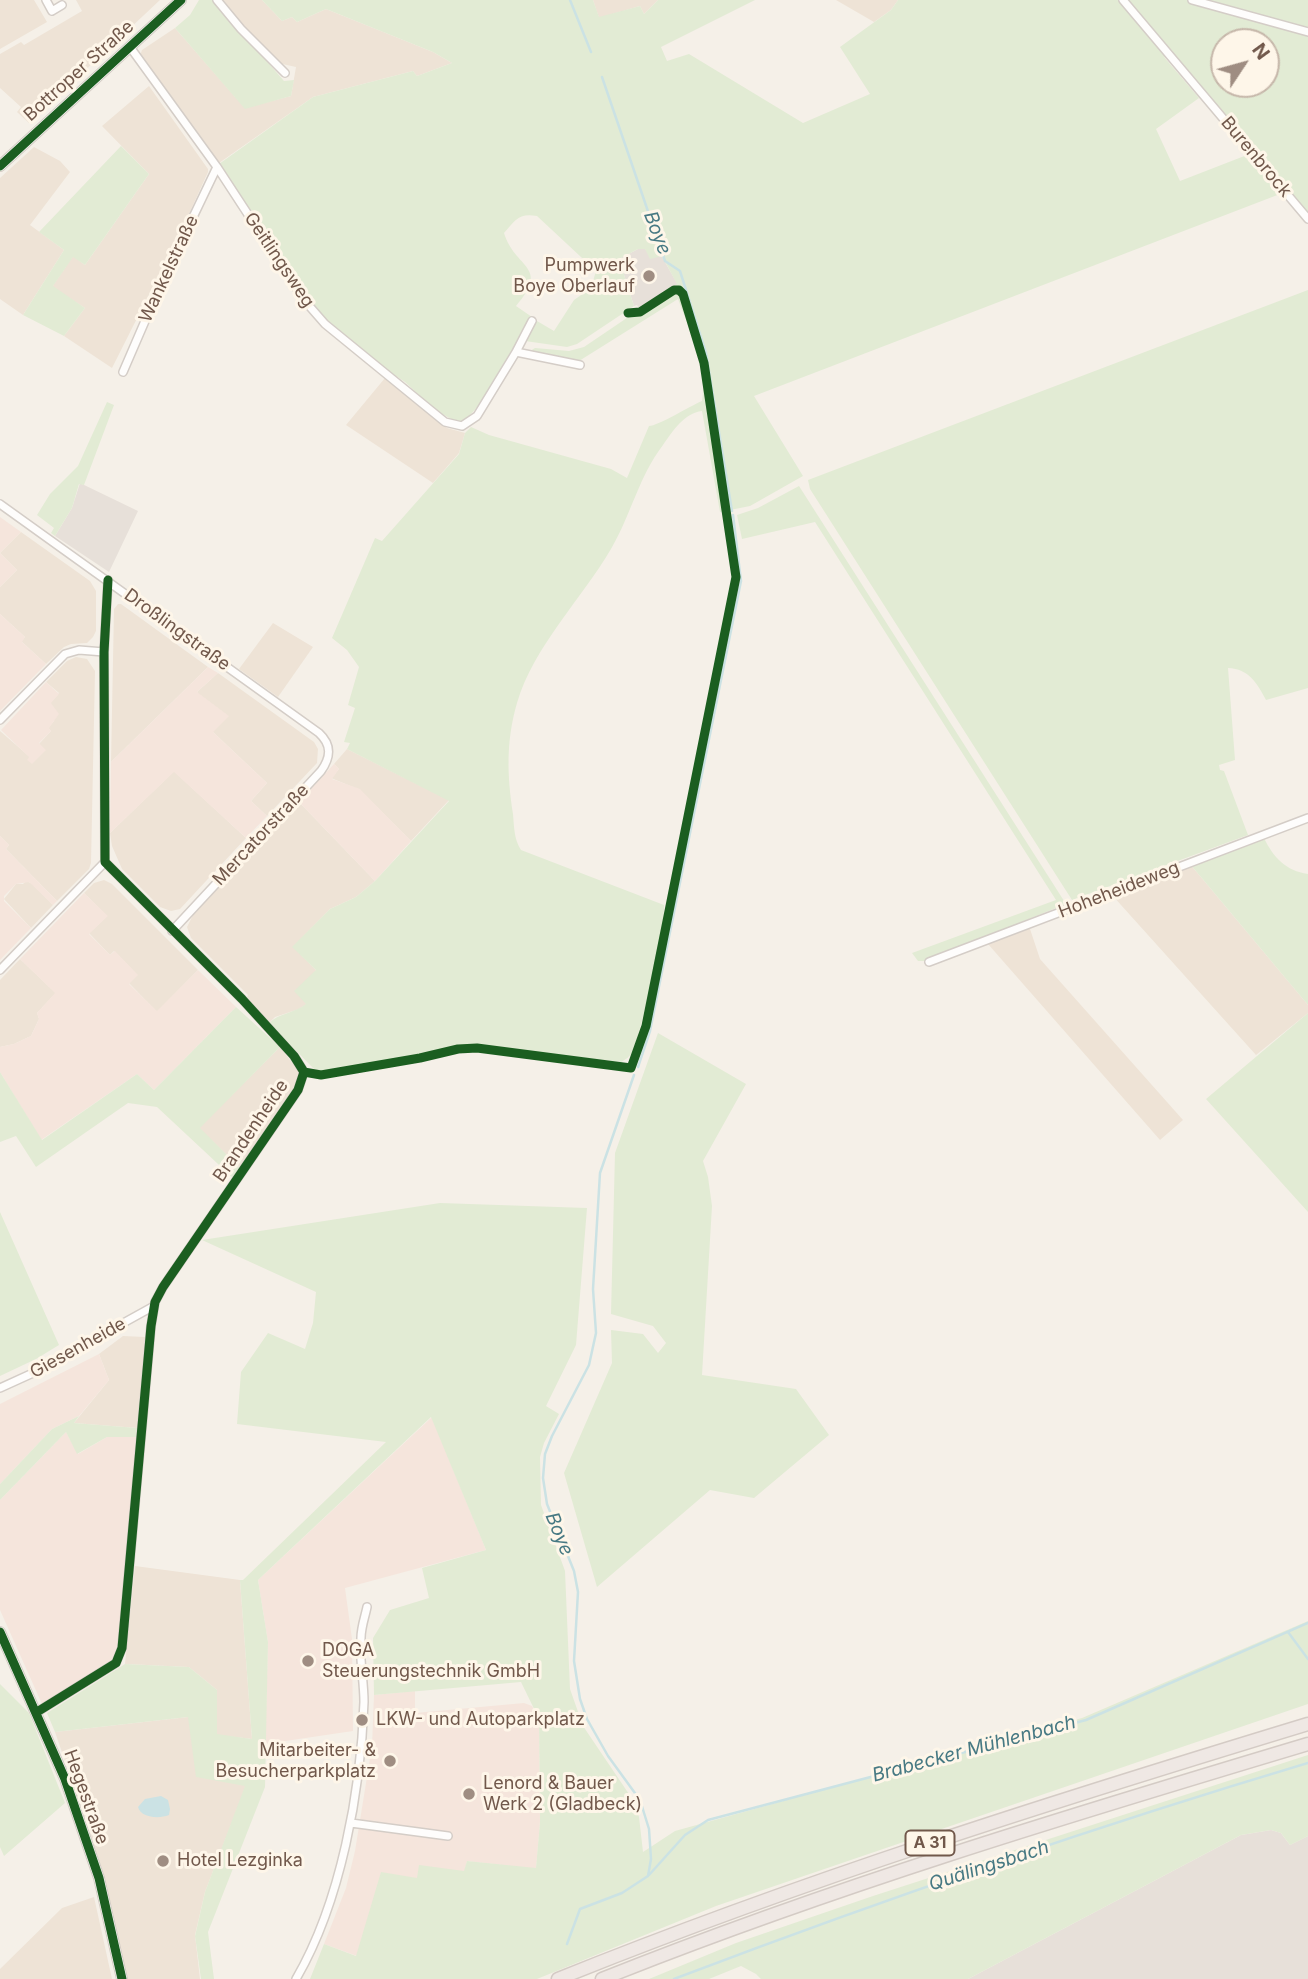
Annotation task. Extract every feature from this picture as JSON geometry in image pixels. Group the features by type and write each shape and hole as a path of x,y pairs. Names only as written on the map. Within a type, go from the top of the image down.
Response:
{"highway":[{"name":"A 31","path":"558,1979 845,1872 1037,1807 1308,1724"},
{"name":"A 31","path":"602,1979 827,1896 1020,1831 1308,1744"}],"street":[{"path":"46,0 52,11 62,5"},
{"name":"Bottroper Straße","path":"0,166 181,0"},
{"path":"217,0 241,29 285,73"},
{"name":"Burenbrock","path":"1123,0 1308,219"},
{"path":"1192,0 1308,32"},
{"name":"Geitlingsweg","path":"130,47 217,167 304,300 325,324 445,422 462,426 477,416 533,321"},
{"name":"Wankelstraße","path":"123,372 166,273 217,167"},
{"path":"516,352 580,365"},
{"name":"Droßlingstraße","path":"0,505 319,733"},
{"path":"0,970 105,862 104,652 108,580"},
{"path":"0,720 65,654 79,650 104,652"},
{"name":"Mercatorstraße","path":"172,931 321,771 327,761 329,749 319,733"},
{"name":"Hoheheideweg","path":"929,962 1308,818"},
{"name":"Brandenheide","path":"37,1712 116,1663 122,1648 154,1306 163,1287 298,1090 303,1082 304,1072 294,1056 251,1009 105,862"},
{"name":"Giesenheide","path":"0,1388 33,1373 154,1306"},
{"path":"296,1979 307,1959 332,1892 351,1823 364,1700 360,1636 368,1606"},
{"name":"Hegestraße","path":"0,1632 65,1779 99,1878 122,1979"},
{"path":"351,1823 448,1836"}],"shaded area":[{"path":"0,0 34,0 47,22 0,49"},
{"path":"76,0 160,0 29,123 17,112 21,107 0,88 0,54 21,42 24,45 82,11"},
{"path":"221,0 262,0 282,21 292,17 297,22 326,9 433,52 452,63 417,76 413,71 313,97 219,163 140,56 142,50 175,28 245,108 291,96 296,67 278,63"},
{"path":"593,0 658,0 644,14 640,6 599,18"},
{"path":"836,0 898,0 891,10 874,22"},
{"path":"149,86 208,172 112,368 64,336 85,308 52,287 73,256 85,265 149,174 102,126"},
{"path":"34,147 60,161 70,172 30,225 64,250 23,315 0,299 0,178"},
{"path":"638,249 661,255 678,285 640,310 637,305 634,306 619,259"},
{"path":"385,378 447,428 465,433 459,453 433,483 346,425"},
{"path":"80,483 138,511 109,572 55,536 72,508"},
{"path":"0,517 21,532 0,553"},
{"path":"21,532 90,581 96,591 96,631 93,637 87,643 64,647 46,664 21,641 25,637 0,614 0,587 17,570 0,553"},
{"path":"0,553 17,570 0,587"},
{"path":"118,604 208,667 111,762 114,609"},
{"path":"0,614 25,637 22,642 46,664 0,711"},
{"path":"273,623 313,647 278,697 239,669"},
{"path":"76,657 87,659 95,671 91,863 89,869 57,901 6,849 9,845 0,836 0,731 30,757 45,750 39,744 51,731 48,728 54,721 50,703 59,693 46,682 67,661"},
{"path":"208,667 218,673 197,692 229,716 213,732 267,783 251,801 267,816 246,838 174,772 110,833 111,762"},
{"path":"218,673 314,742 318,749 317,763 267,816 251,801 267,783 213,732 197,692"},
{"path":"46,682 59,694 51,703 59,714 49,728 51,731 39,743 46,750 32,764 27,760 29,757 1,730"},
{"path":"347,749 449,800 411,841 360,790 331,778 339,769 334,764"},
{"path":"334,764 339,769 332,779 360,789 411,841 375,881 299,802"},
{"path":"174,771 246,838 180,909 171,911 160,907 122,869 112,846 110,833"},
{"path":"299,802 375,881 356,897 330,909 293,947 316,970 307,1004 275,1017 269,1023 248,995 191,938 187,927 193,915"},
{"path":"0,836 9,845 6,849 57,901 53,905 29,882 16,884 4,896 4,901 31,928 0,960"},
{"path":"1190,864 1308,1005 1308,1013 1256,1055 1112,895"},
{"path":"104,880 112,884 198,970 157,1012 129,983 137,975 114,951 110,955 89,933 107,916 84,893 94,883"},
{"path":"26,881 33,884 53,905 31,928 4,899 16,884"},
{"path":"84,893 108,916 89,934 110,955 115,951 138,975 129,984 157,1011 198,970 236,1007 154,1090 137,1074 41,1140 0,1072 0,1047 31,1036 39,1019 37,1013 55,993 20,959"},
{"path":"1029,926 1040,959 1183,1120 1160,1140 988,944"},
{"path":"20,959 56,993 37,1013 39,1019 31,1036 0,1047 0,980"},
{"path":"280,1047 300,1073 293,1090 240,1168 199,1128"},
{"path":"123,1336 145,1337 137,1428 74,1423 109,1380 99,1354"},
{"path":"99,1354 109,1380 79,1416 52,1429 0,1484 0,1404"},
{"path":"432,1417 486,1550 345,1588 352,1639 353,1731 265,1744 268,1642 258,1580"},
{"path":"66,1432 78,1454 107,1437 136,1437 119,1647 114,1659 42,1704 0,1610 0,1500"},
{"path":"135,1566 240,1580 252,1739 217,1735 217,1690 189,1667 125,1664"},
{"path":"415,1691 415,1713 524,1703 532,1706 539,1719 540,1822 536,1869 467,1861 465,1871 417,1878 357,1956 324,1944 346,1888 355,1851 372,1746 374,1695"},
{"path":"188,1717 246,1786 205,1892 195,1935 200,1979 127,1979 103,1872 55,1732"},
{"path":"1271,1830 1281,1833 1290,1845 1308,1836 1308,1979 968,1979 1241,1835"},
{"path":"94,1897 112,1979 0,1979 0,1969 62,1908"}],"green space":[{"path":"199,0 214,0 284,81 294,80 291,96 245,109 175,28 190,15"},
{"path":"262,0 593,0 599,17 640,6 644,14 658,0 755,0 661,47 667,61 689,54 803,123 870,94 840,47 891,10 898,0 1308,0 1308,215 1180,63 1164,57 1199,98 1156,129 1180,181 1247,155 1280,194 754,396 803,476 750,506 720,512 702,411 690,415 680,424 655,457 611,549 535,662 517,703 509,745 514,828 521,850 664,905 642,1023 633,1051 621,1062 472,1045 325,1072 314,1069 269,1023 306,1004 294,991 316,970 292,947 330,909 356,897 375,881 449,801 347,749 350,743 344,742 355,708 348,705 359,667 347,650 332,638 375,538 382,541 459,454 465,433 471,427 489,435 611,469 627,478 649,426 702,401 703,388 700,362 678,299 579,361 530,351 535,348 569,351 584,347 677,284 662,256 650,259 645,249 638,249 619,259 634,306 577,344 567,347 525,341 537,321 554,331 574,300 591,288 596,271 537,216 521,217 504,233 530,275 526,293 516,306 532,317 490,390 462,421 455,421 435,410 405,382 372,360 326,321 299,286 219,164 313,97 413,71 417,76 452,63 433,52 326,9 297,22 292,17 282,21"},
{"path":"121,146 149,174 85,265 73,257 53,286 85,308 64,336 23,315 64,250 39,232"},
{"path":"1308,290 1308,688 1266,700 1247,674 1228,668 1235,760 1219,765 1220,770 1224,771 1248,835 1072,900 810,489 808,480"},
{"path":"107,402 114,405 84,485 79,484 72,508 55,536 51,533 54,528 37,515 50,494 78,466"},
{"path":"799,486 1066,904 924,961 918,961 912,953 1056,900 815,522 742,539 737,515 758,508"},
{"path":"1264,838 1281,862 1293,870 1308,874 1308,1005 1190,864"},
{"path":"236,1007 280,1047 200,1128 240,1168 233,1178 157,1107 128,1103 36,1167 16,1136 0,1142 0,1072 42,1140 137,1074 154,1090"},
{"path":"1308,1013 1308,1212 1206,1099"},
{"path":"658,1033 746,1084 703,1161 712,1206 702,1375 796,1389 829,1435 754,1498 710,1490 597,1587 564,1473 612,1363 611,1330 643,1334 658,1353 666,1343 653,1326 611,1314 615,1153"},
{"path":"440,1203 587,1208 576,1345 546,1406 559,1414 540,1457 541,1505 565,1571 570,1689 583,1726 633,1800 639,1817 643,1852 675,1831 1082,1718 1308,1621 1308,1704 716,1906 537,1979 310,1979 324,1944 356,1956 381,1872 417,1878 419,1865 464,1871 467,1861 536,1868 540,1822 539,1719 521,1682 374,1695 373,1638 390,1610 429,1598 422,1568 486,1550 431,1417 258,1580 268,1642 265,1787 208,1932 214,1979 201,1979 195,1936 205,1892 245,1786 196,1777 188,1717 55,1732 47,1713 125,1664 189,1667 217,1690 217,1734 252,1739 240,1580 386,1442 237,1424 241,1372 268,1333 305,1349 313,1323 316,1292 202,1240"},
{"path":"0,1212 59,1345 0,1376"},
{"path":"79,1416 74,1423 137,1428 136,1437 107,1437 77,1454 66,1432 0,1500 0,1484 52,1429"},
{"path":"0,1684 29,1713 65,1803 4,1856 0,1847"},
{"path":"1308,1755 1308,1836 1290,1845 1281,1833 1271,1830 1241,1835 968,1979 761,1979 741,1966 709,1979 649,1979 736,1943 873,1896"}],"water":[{"path":"161,1796 168,1800 169,1815 151,1817 140,1811 138,1807 145,1799"}],"waterway":[{"name":"Boye","path":"570,0 591,52"},
{"name":"Boye","path":"602,77 665,261 680,271 706,353 732,511"},
{"name":"Boye","path":"638,1067 650,1031 741,581 733,515"},
{"name":"Boye","path":"567,1944 580,1909 622,1893 648,1876 651,1859 649,1829 640,1800 608,1756 587,1719 580,1699 574,1661 578,1592 574,1571 547,1504 543,1478 545,1454 552,1436 589,1365 596,1333 593,1289 600,1173 634,1075"},
{"name":"Brabecker Mühlenbach","path":"649,1875 685,1835 708,1820 1086,1720 1308,1623"},
{"path":"1288,1632 1308,1659"},
{"name":"Quälingsbach","path":"674,1979 989,1865 1308,1763"}],"cycle path":[{"path":"0,166 181,0"},
{"path":"304,1072 321,1075 458,1049 477,1048 631,1068 646,1026 736,577 704,363 683,294 674,290 640,312 628,313"},
{"path":"37,1712 116,1663 122,1648 155,1302 298,1090 304,1072 294,1056 242,999 105,862 104,652 108,580"},
{"path":"0,1632 65,1779 99,1878 122,1979"}],"place":[{"name":"Pumpwerk Boye Oberlauf","path":"649,276"},
{"name":"DOGA Steuerungstechnik GmbH","path":"308,1661"},
{"name":"LKW- und Autoparkplatz","path":"362,1720"},
{"name":"Mitarbeiter- & Besucherparkplatz","path":"390,1761"},
{"name":"Lenord & Bauer Werk 2 (Gladbeck)","path":"469,1794"},
{"name":"Hotel Lezginka","path":"163,1861"}]}
